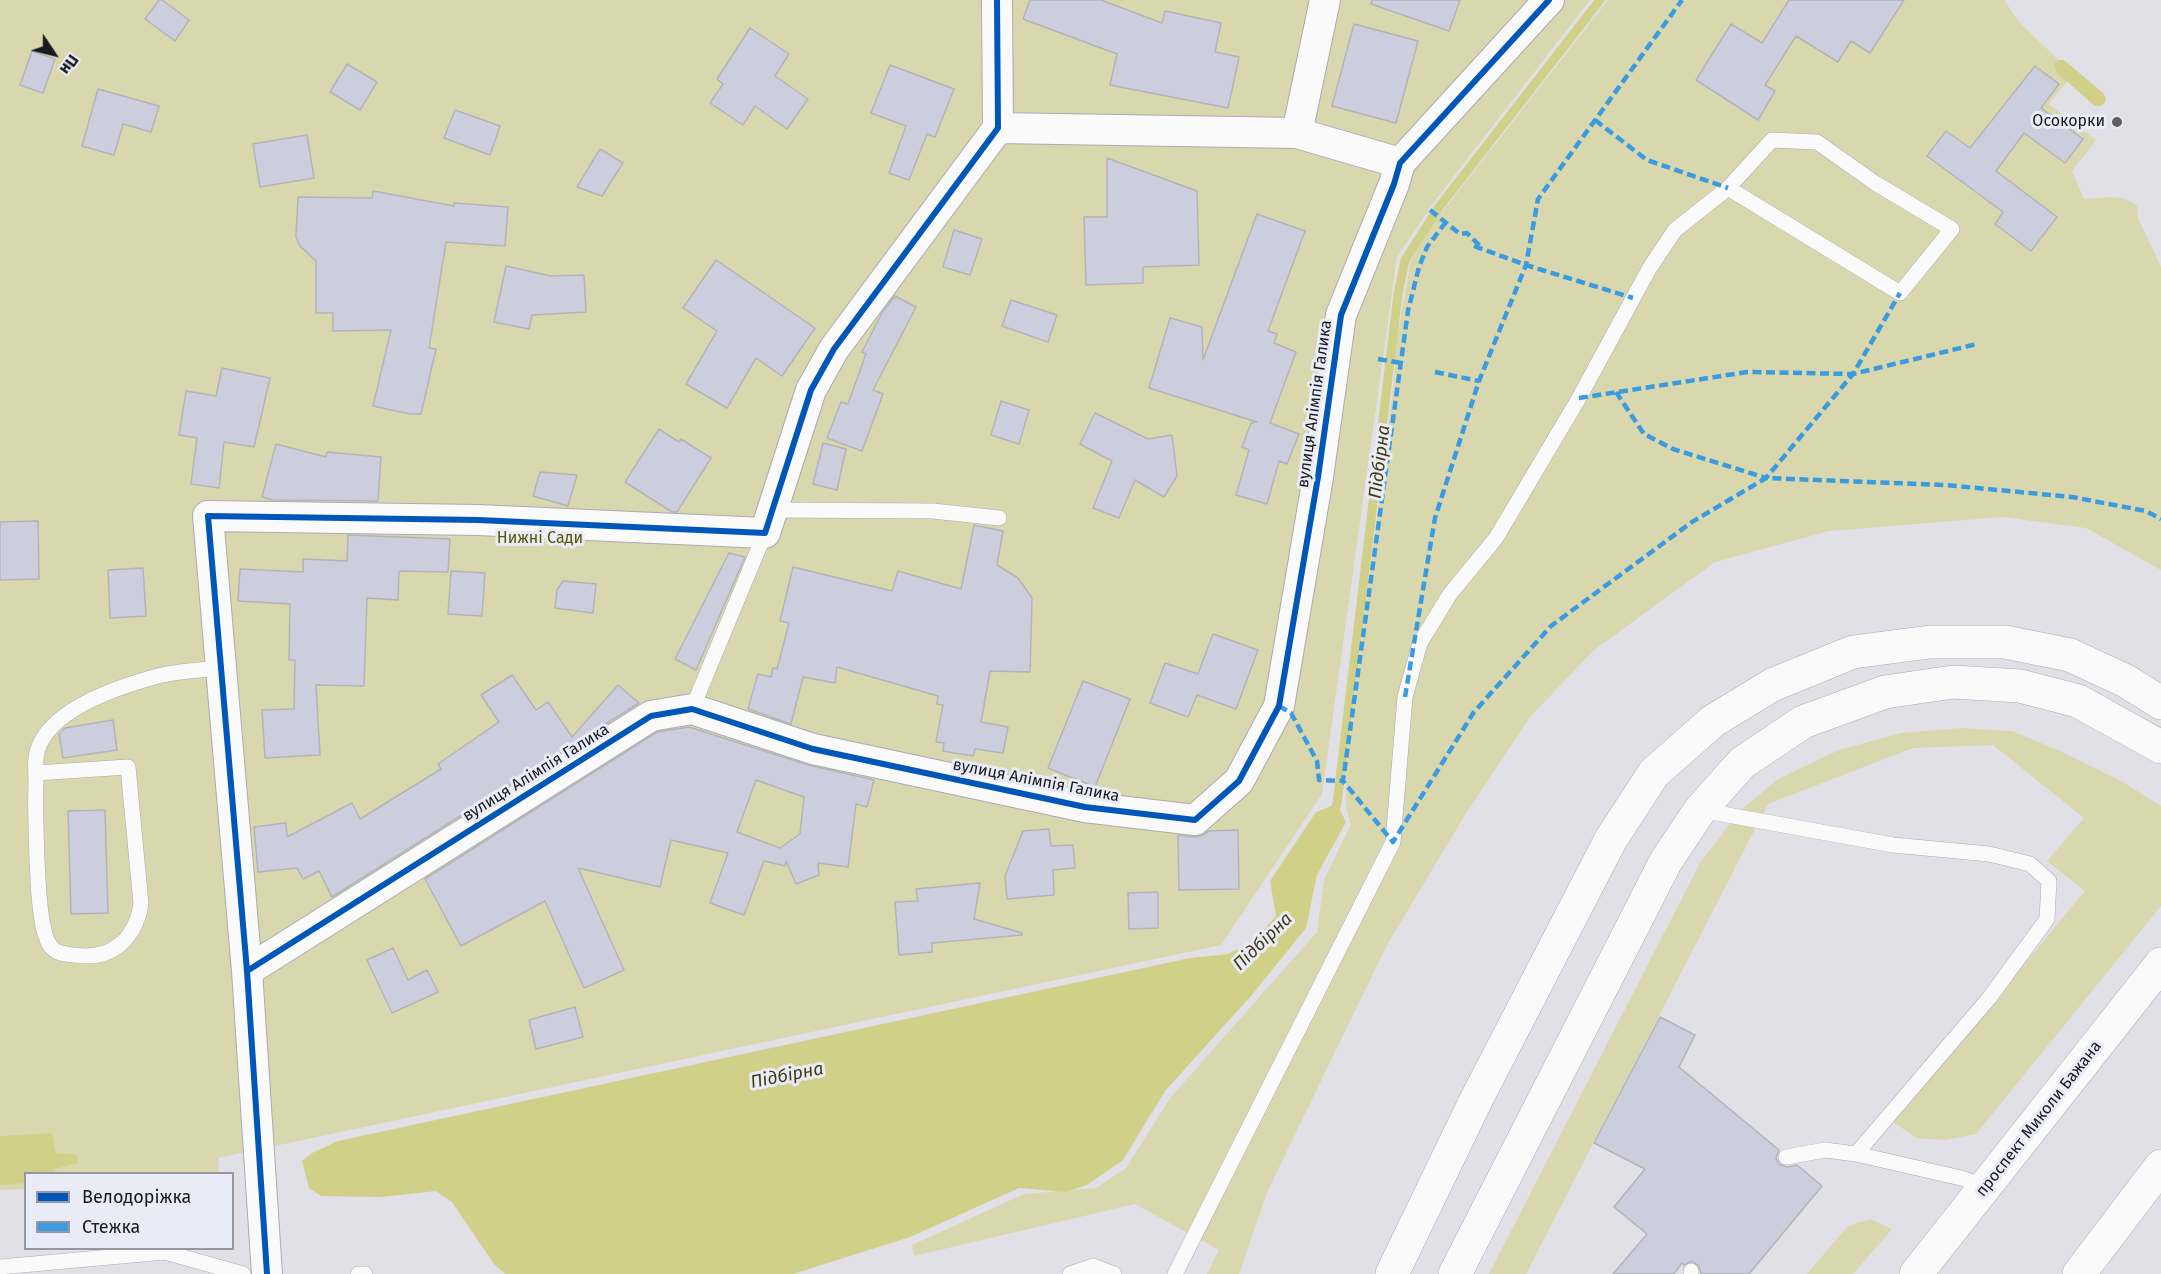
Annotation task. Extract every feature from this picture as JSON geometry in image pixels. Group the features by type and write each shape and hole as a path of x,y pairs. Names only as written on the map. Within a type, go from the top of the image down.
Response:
{"highway":[{"path":"1392,1274 1476,1100 1611,839 1654,773 1713,721 1772,685 1853,652 1930,642 2005,642 2070,655 2126,681 2161,703"},
{"path":"1455,1274 1666,861 1700,810 1742,763 1803,722 1885,692 1953,682 2020,686 2078,701 2161,747"},
{"name":"проспект Миколи Бажана","path":"1916,1274 2161,964"},
{"path":"2079,1274 2161,1166"}],"street":[{"path":"267,1274 247,970 208,516 769,522 812,390 834,349 998,128 997,0"},
{"path":"1297,133 1324,0"},
{"name":"вулиця Алімпія Галика","path":"247,970 651,716 692,709 825,751 1085,807 1195,820 1239,782 1279,706 1318,477 1341,315 1394,184 1400,163 1549,0"},
{"path":"998,128 1297,133 1400,163"}],"lane":[{"path":"1175,1274 1393,842 1405,697 1420,643 1450,594 1496,538 1579,398 1649,269 1675,230 1728,188 1772,140 1817,142 1875,183 1952,229 1900,293 1728,188"},
{"path":"692,709 769,522 933,512 999,518"},
{"path":"36,773 128,767 141,904 138,920 126,940 115,948 98,955 81,957 61,953 52,948 47,939 38,898 35,811 36,756 39,746 45,735 66,714 97,698 128,685 160,676 222,668"},
{"path":"1700,810 1893,845 1989,854 2030,864 2049,881 2047,919 1990,997 1856,1154"},
{"path":"1786,1156 1826,1150 1856,1154 1987,1186"},
{"path":"0,1268 165,1252 243,1274"},
{"path":"1070,1274 1093,1266 1114,1274"},
{"path":"358,1274 365,1274"}],"green space":[{"name":"Нижні Сади","path":"0,0 1590,0 1434,202 1397,257 1322,794 1221,945 218,1158 219,1172 24,1172 24,1189 0,1190"},
{"path":"1608,0 2004,0 2019,22 2073,74 2049,104 2096,140 2072,171 2084,199 2119,198 2137,206 2138,218 2161,267 2161,570 2086,528 2003,517 1829,531 1715,562 1594,650 1530,717 1465,815 1387,945 1268,1190 1239,1274 1207,1274 1219,1250 1135,1204 914,1256 912,1245 1024,1194 1096,1188 1126,1168 1170,1098 1317,932 1324,880 1351,824 1346,808 1346,771 1395,372 1395,350 1411,260 1432,225"},
{"path":"1961,728 2012,731 2060,751 2123,782 2161,806 2161,906 1976,1134 1945,1140 1917,1138 1893,1122 2085,891 2047,861 2084,818 1993,745 1913,748 1768,804 1526,1274 1489,1274 1700,863 1740,811 1778,779 1839,750 1901,733"},
{"path":"1870,1219 1892,1229 1853,1274 1807,1274 1848,1226"}],"water":[{"path":"2064,60 2103,93 2106,98 2105,103 2095,106 2057,73 2054,64"},
{"path":"1337,804 1346,822 1317,875 1306,928 1251,996 1165,1091 1123,1160 1087,1185 1066,1192 1019,1188 910,1237 793,1274 505,1274 494,1264 452,1202 436,1191 381,1197 321,1196 309,1188 302,1161 312,1153 338,1141 1190,958 1228,954 1255,940 1276,916 1270,881 1316,812"},
{"path":"52,1133 56,1153 77,1155 77,1163 55,1169 55,1172 24,1172 24,1183 0,1185 0,1136"}],"building":[{"path":"159,0 189,20 175,41 145,19"},
{"path":"1030,0 1101,0 1162,23 1165,11 1221,23 1215,52 1239,57 1228,108 1110,85 1117,54 1023,19"},
{"path":"1372,0 1460,0 1449,31 1371,4"},
{"path":"1789,0 1904,0 1870,53 1851,41 1838,62 1796,36 1765,85 1775,91 1758,120 1696,80 1731,24 1762,43"},
{"path":"1354,24 1418,41 1396,123 1332,106"},
{"path":"750,28 789,54 775,76 808,99 787,129 755,106 743,125 710,103 723,84 717,79"},
{"path":"32,51 55,59 43,93 20,85"},
{"path":"347,64 377,82 360,110 330,92"},
{"path":"890,65 954,89 935,137 927,134 909,180 889,173 906,126 871,113"},
{"path":"2035,66 2059,84 2041,108 2083,139 2065,163 2024,133 1996,171 2057,217 2031,251 1995,224 2003,212 1927,156 1946,131 1970,148"},
{"path":"98,89 159,106 151,132 123,124 114,155 82,146"},
{"path":"455,110 500,126 490,155 444,138"},
{"path":"307,135 314,178 260,187 253,144"},
{"path":"600,149 623,163 602,196 577,187"},
{"path":"1107,158 1197,191 1199,265 1143,267 1143,283 1086,285 1084,217 1107,217"},
{"path":"373,191 454,206 454,203 508,207 505,246 446,242 429,348 436,349 421,414 410,414 373,406 391,330 333,331 333,313 316,313 316,261 300,246 296,237 298,197 372,198"},
{"path":"1257,214 1305,231 1268,331 1277,334 1274,343 1296,352 1270,423 1299,434 1287,464 1279,461 1267,504 1236,495 1249,450 1242,447 1251,423 1257,422 1149,388 1170,318 1202,327 1203,360"},
{"path":"954,230 982,239 970,275 943,267"},
{"path":"716,260 815,328 782,376 756,358 727,408 686,384 717,331 683,308"},
{"path":"506,266 551,276 584,275 586,312 532,315 529,329 494,322"},
{"path":"895,296 916,307 873,390 883,394 862,451 827,438 841,402 848,404 866,354 862,352 882,313"},
{"path":"1011,300 1057,315 1048,342 1002,326"},
{"path":"222,368 270,378 254,447 224,442 219,488 191,484 197,438 179,435 186,391 216,396"},
{"path":"1001,401 1029,410 1019,444 991,435"},
{"path":"1095,413 1148,439 1172,435 1177,476 1164,497 1135,480 1119,518 1093,508 1112,461 1080,444"},
{"path":"659,429 679,442 681,439 711,458 677,512 672,512 625,482"},
{"path":"823,443 846,449 837,490 813,484"},
{"path":"276,444 326,457 327,452 381,457 378,501 273,500 262,497"},
{"path":"540,472 577,475 568,506 533,496"},
{"path":"38,521 39,579 0,580 0,522"},
{"path":"974,525 1003,531 997,565 1018,578 1032,598 1030,672 990,671 981,722 1008,727 1003,753 975,749 973,756 943,751 944,743 936,742 943,705 937,704 938,696 837,667 835,683 803,677 791,724 748,709 758,674 771,677 773,668 777,669 789,623 780,621 793,567 892,591 898,571 961,589"},
{"path":"348,535 450,539 448,572 399,571 398,600 367,598 364,686 316,685 320,755 265,758 262,710 294,709 295,660 289,660 290,604 238,601 240,569 303,572 303,559 347,561"},
{"path":"729,553 745,557 696,670 675,659"},
{"path":"143,568 146,616 110,618 108,570"},
{"path":"451,571 485,573 482,616 448,614"},
{"path":"563,581 596,584 593,613 555,608 557,590"},
{"path":"1213,634 1258,650 1236,709 1197,695 1188,717 1150,703 1165,663 1198,674"},
{"path":"512,675 536,710 548,702 572,737 618,685 639,703 332,897 319,871 303,879 297,868 258,872 254,827 286,823 287,837 352,803 360,819 441,769 438,764 499,722 481,695"},
{"path":"1083,681 1130,699 1095,787 1048,768"},
{"path":"113,720 117,750 63,758 59,734 65,728"},
{"path":"689,727 808,765 874,780 867,807 856,804 848,867 818,863 819,875 796,884 786,861 785,866 764,861 744,915 710,903 728,853 671,840 660,887 578,868 624,970 584,988 545,901 461,946 425,879 657,732","holes":["756,780 804,797 800,834 780,848 737,832"]},
{"path":"105,810 108,913 71,914 68,811"},
{"path":"1049,829 1051,846 1073,845 1075,868 1053,870 1054,895 1007,899 1005,876 1023,831"},
{"path":"1238,830 1239,889 1179,890 1178,835 1193,837 1201,836 1209,831"},
{"path":"980,883 974,919 1022,933 1022,935 932,943 932,952 899,955 895,902 918,901 916,889"},
{"path":"1158,892 1158,928 1129,929 1128,893"},
{"path":"393,948 408,980 427,970 438,992 392,1013 367,960"},
{"path":"575,1007 583,1037 536,1049 529,1020"},
{"path":"1660,1017 1695,1035 1679,1067 1779,1150 1776,1158 1779,1164 1787,1167 1797,1165 1822,1186 1749,1274 1701,1274 1699,1266 1692,1261 1684,1265 1682,1263 1674,1274 1613,1274 1647,1234 1614,1207 1645,1169 1594,1143"}],"waterway":[{"name":"Підбірна","path":"1333,814 1337,804 1398,294 1405,260 1439,207 1600,0"}],"marked path":[{"path":"1405,697 1435,518 1479,381 1526,265 1538,199 1682,0"},
{"path":"1595,120 1647,160 1728,188"},
{"path":"1430,210 1460,234 1467,233 1482,248"},
{"path":"1446,222 1427,247 1419,267 1408,311 1343,781 1393,842 1474,712 1551,626 1692,522 1766,478 1945,485 2072,497 2146,511 2161,519"},
{"path":"1474,246 1526,265 1633,298"},
{"path":"1579,398 1747,372 1853,374 1900,293"},
{"path":"1616,392 1644,434 1673,449 1766,478 1853,374 1977,344"},
{"path":"1378,359 1402,363"},
{"path":"1435,372 1479,381"},
{"path":"1279,706 1291,713 1317,761 1319,780 1343,781"}],"cycle path":[{"path":"267,1274 247,971 208,516 478,520 765,533 811,390 834,349 998,128 997,0"},
{"path":"247,971 651,716 692,709 813,749 1085,807 1195,820 1239,781 1279,706 1318,477 1341,315 1394,184 1400,163 1549,0"}],"place":[{"name":"Осокорки","path":"2117,122"}]}
